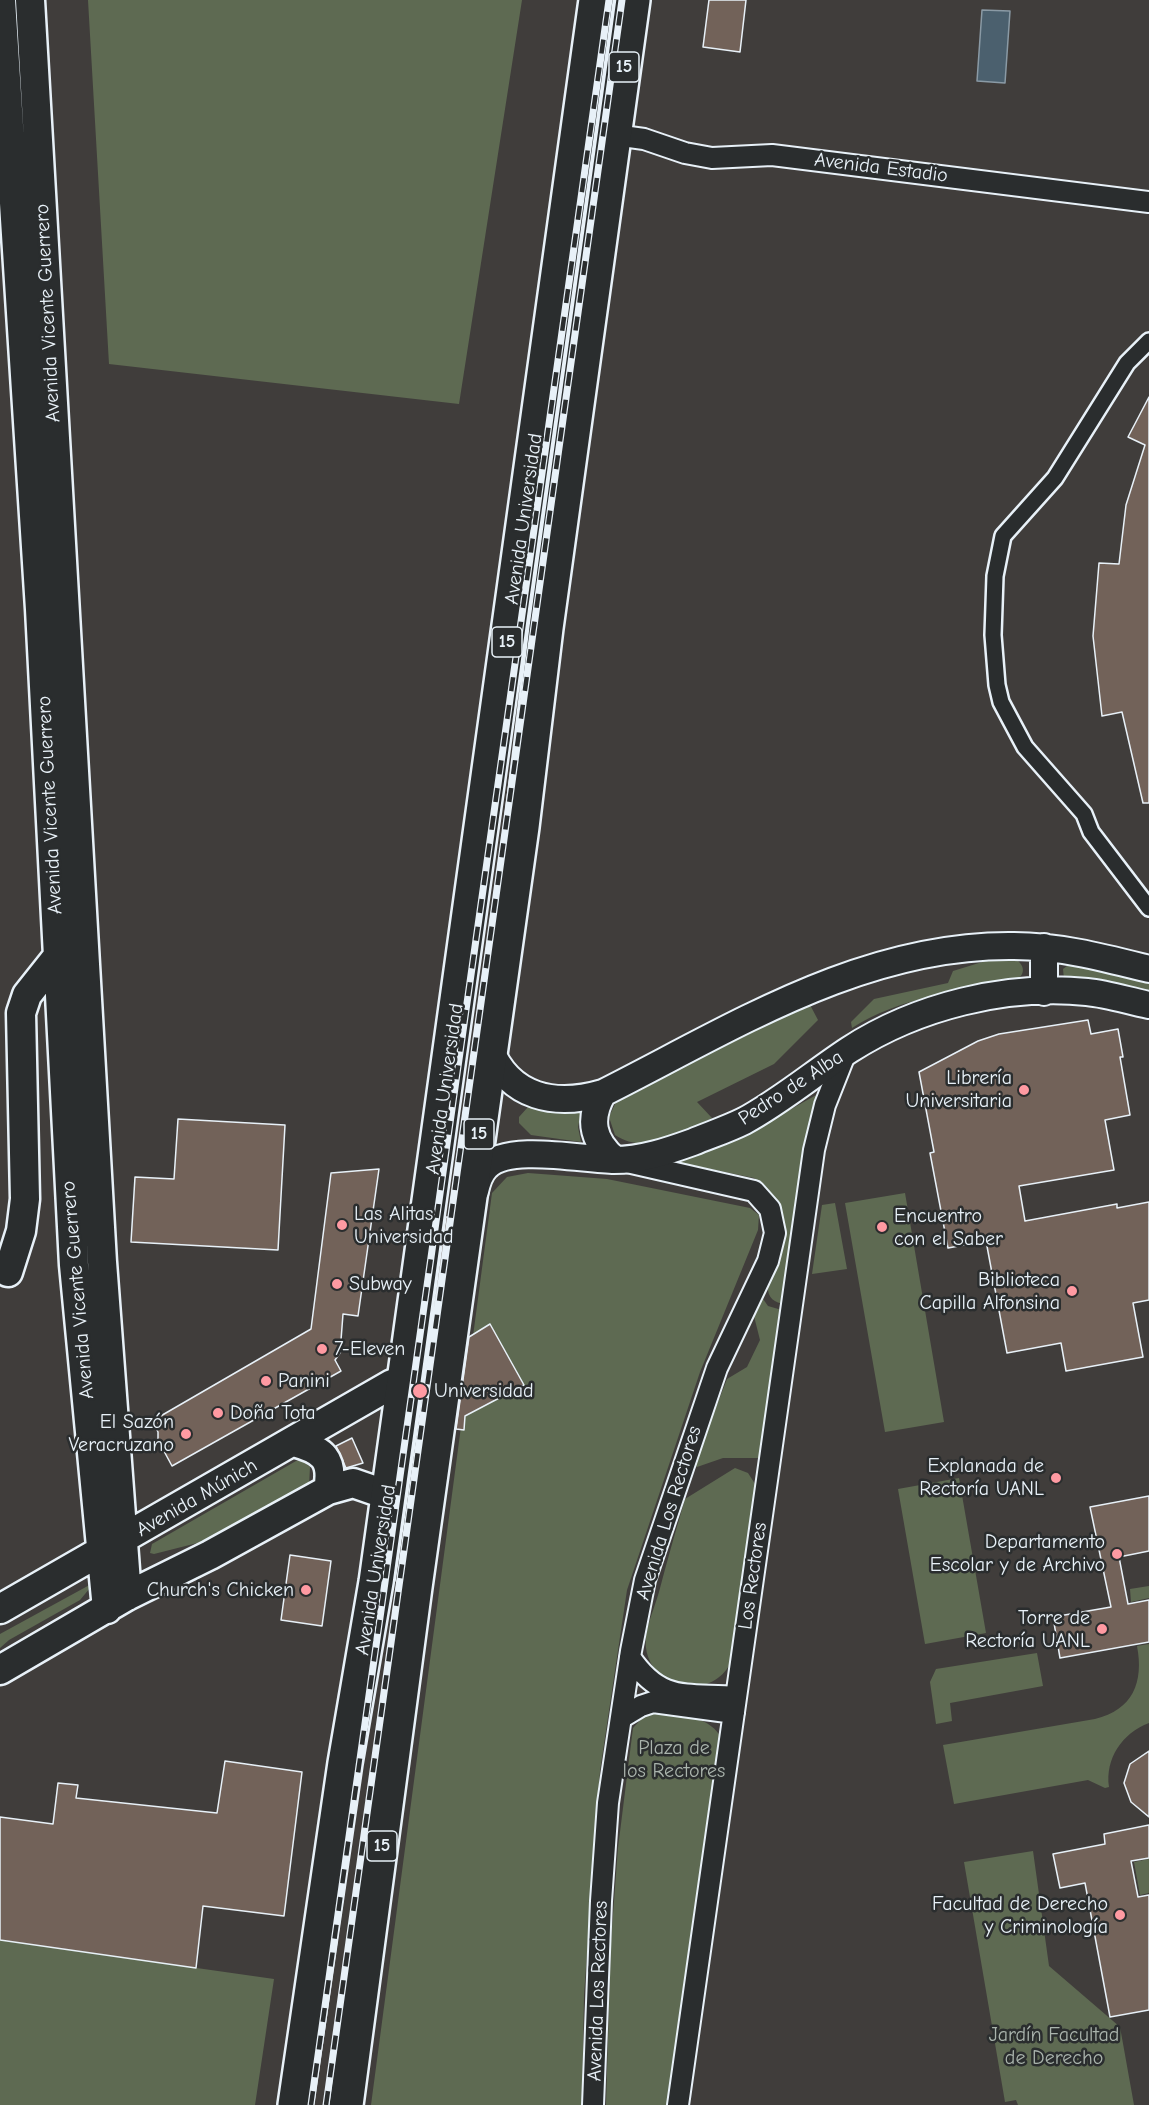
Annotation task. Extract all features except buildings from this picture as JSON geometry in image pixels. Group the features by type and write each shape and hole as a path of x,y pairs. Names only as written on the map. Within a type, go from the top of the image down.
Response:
{"highway":[{"name":"Avenida Universidad","path":"295,2105 352,1724 376,1582 596,0"},
{"name":"15","path":"615,135 633,0"},
{"name":"Avenida Universidad","path":"346,2105 409,1637 469,1220 490,1049 615,135"},
{"path":"557,280 574,430"},
{"path":"352,1724 409,1637"}],"main road":[{"name":"Avenida Vicente Guerrero","path":"1,0 40,609 74,1265 117,1602"},
{"name":"Avenida Vicente Guerrero","path":"30,0 101,1250 111,1546"},
{"path":"9,1272 21,1231 25,1199 21,1013 27,995 58,956"},
{"name":"Avenida Múnich","path":"0,1609 294,1443 392,1384"},
{"path":"294,1443 311,1447 325,1458 330,1477 328,1490"},
{"path":"0,1670 117,1602 210,1555 328,1490 353,1483 379,1492"}],"street":[{"name":"Avenida Estadio","path":"615,135 644,139 685,153 712,158 772,155 1149,202"},
{"path":"1149,341 1127,363 1054,478 1003,536 995,576 993,635 996,686 1025,747 1084,814 1092,832 1149,908"},
{"path":"490,1049 498,1068 526,1092 561,1099 582,1098 603,1093 802,992 882,963 964,948 1044,947 1149,969"},
{"path":"1044,947 1044,992"},
{"name":"Pedro de Alba","path":"469,1220 478,1177 487,1165 499,1159 537,1154 615,1160 663,1153 728,1129 774,1102 846,1052 893,1025 940,1008 987,997 1044,992 1088,992 1149,1005"},
{"name":"Los Rectores","path":"678,2105 812,1159 825,1105 846,1052"},
{"path":"603,1093 594,1113 594,1131 603,1150 615,1160"},
{"name":"Avenida Los Rectores","path":"593,2105 601,1901 608,1803 630,1657 645,1580 717,1368 768,1261 775,1233 770,1209 754,1191 615,1160"},
{"path":"630,1657 642,1675 660,1689 735,1705"},
{"path":"621,1718 652,1702 735,1705"}],"green space":[{"path":"88,0 522,0 459,404 109,364"},
{"path":"1012,957 1023,968 1022,974 1016,980 910,1002 870,1017 852,1028 851,1022 874,999 948,983 953,971 992,959"},
{"path":"1071,963 1149,979 1149,992 1064,979 1063,969"},
{"path":"809,1003 818,1020 774,1064 697,1102 712,1118 677,1136 652,1143 627,1141 615,1135 609,1117 615,1104 626,1096 759,1025"},
{"path":"818,1094 820,1096 785,1304 772,1299 768,1290 770,1277 782,1251 784,1240 783,1219 776,1200 770,1192 754,1178 676,1162 734,1141"},
{"path":"528,1107 581,1113 578,1127 581,1142 531,1135 519,1123 519,1117"},
{"path":"528,1173 607,1179 750,1208 759,1215 758,1230 700,1372 627,1590 600,1771 584,1995 582,2105 371,2105 492,1193 507,1177"},
{"path":"905,1193 944,1422 885,1432 845,1203"},
{"path":"835,1203 847,1269 812,1274 822,1205"},
{"path":"761,1296 768,1306 785,1311 764,1458 723,1458 697,1467 694,1464 727,1379 747,1367 760,1340 753,1312"},
{"path":"301,1460 310,1467 309,1486 213,1539 154,1554 150,1553 152,1544"},
{"path":"735,1468 748,1473 757,1487 732,1660 722,1674 709,1683 694,1686 679,1685 665,1679 654,1668 647,1654 648,1625 685,1499"},
{"path":"959,1478 986,1633 925,1644 898,1489"},
{"path":"95,1582 80,1600 9,1640 0,1648 0,1634"},
{"path":"1149,1586 1149,1598 1131,1602 1130,1589"},
{"path":"1149,1644 1149,1723 1131,1733 1117,1748 1110,1767 1109,1787 1105,1788 1088,1780 954,1804 943,1745 1108,1715 1119,1709 1133,1693 1139,1671 1137,1646"},
{"path":"1037,1653 1043,1686 950,1703 952,1721 936,1724 930,1682 936,1669"},
{"name":"Plaza de los Rectores","path":"662,1710 704,1721 722,1739 668,2105 606,2105 611,1941 618,1848 633,1728 644,1716"},
{"name":"Jardín Facultad de Derecho","path":"1033,1851 1049,1966 1120,2027 1134,2105 1018,2105 1016,2100 1005,2102 964,1862"},
{"path":"1149,1859 1149,1893 1140,1895 1134,1862"},
{"path":"0,1940 274,1979 255,2105 0,2105"}],"water":[{"path":"982,10 1010,11 1005,83 977,81"}],"railway":[{"path":"311,2105 609,0"},
{"path":"326,2105 622,0"}],"place":[{"name":"Librería Universitaria","path":"1024,1090"},
{"name":"Las Alitas Universidad","path":"342,1225"},
{"name":"Encuentro con el Saber","path":"882,1227"},
{"name":"Subway","path":"337,1284"},
{"name":"Biblioteca Capilla Alfonsina","path":"1072,1291"},
{"name":"7-Eleven","path":"322,1349"},
{"name":"Panini","path":"266,1381"},
{"name":"Universidad","path":"420,1391"},
{"name":"Doña Tota","path":"218,1413"},
{"name":"El Sazón Veracruzano","path":"186,1434"},
{"name":"Explanada de Rectoría UANL","path":"1056,1478"},
{"name":"Departamento Escolar y de Archivo","path":"1117,1554"},
{"name":"Church's Chicken","path":"306,1590"},
{"name":"Torre de Rectoría UANL","path":"1102,1629"},
{"name":"Facultad de Derecho y Criminología","path":"1120,1915"}]}
